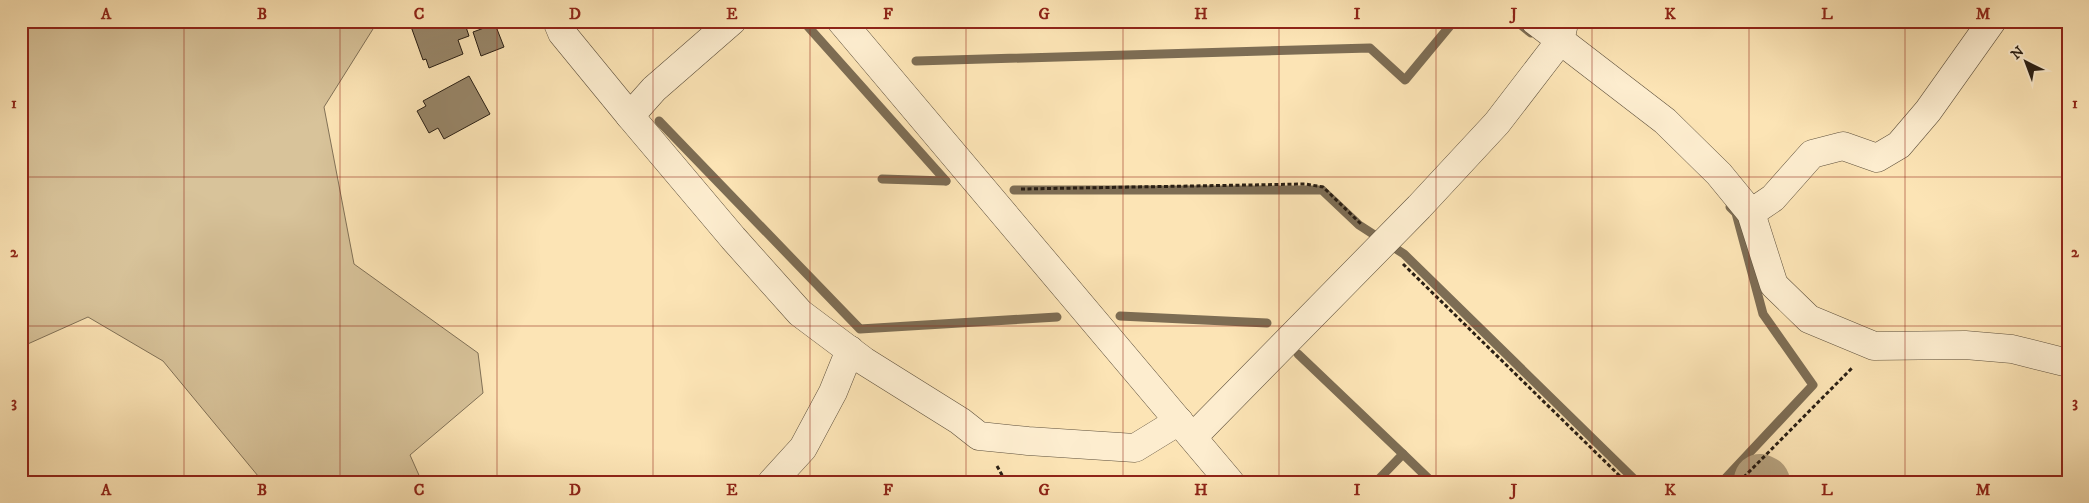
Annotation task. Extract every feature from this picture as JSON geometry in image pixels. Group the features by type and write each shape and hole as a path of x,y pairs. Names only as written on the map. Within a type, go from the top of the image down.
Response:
{"street":[{"path":"557,21 562,33 733,238 800,313 850,350 960,421 978,436 1135,448 1186,429 1419,207 1490,130 1562,31"},
{"path":"630,116 654,89 732,21"},
{"path":"841,21 1230,482"},
{"path":"1535,21 1562,31 1665,121 1719,174 1751,213 1774,285 1810,320 1874,346 1965,345 2012,349 2068,363"},
{"path":"1751,213 1773,198 1812,154 1843,146 1877,158 1899,145 1928,111 1992,21"},
{"path":"772,482 803,448 833,392 850,350"}],"path":[{"path":"1739,482 1874,346"}],"shaded area":[{"path":"21,21 378,21 324,107 354,264 478,353 483,393 410,455 422,482 263,482 163,361 88,317 21,347"}],"building":[{"path":"409,21 458,21 460,26 465,24 469,36 458,40 463,54 429,68 426,59 423,60"},
{"path":"495,24 504,47 481,56 473,32"},
{"path":"469,76 490,114 444,139 438,128 429,133 417,111 426,106 423,101"}],"waterway":[{"path":"803,21 946,181"},
{"path":"916,61 1370,48 1405,80 1454,21"},
{"path":"1516,21 1531,33"},
{"path":"659,121 860,329 1057,317"},
{"path":"882,179 946,181"},
{"path":"1014,190 1322,190 1359,225 1404,254 1637,482"},
{"path":"1722,482 1813,385 1763,314 1736,213 1730,207"},
{"path":"1120,316 1267,323"},
{"path":"1298,354 1403,454"},
{"path":"1376,482 1403,454 1432,482"},
{"path":"1760,480 1764,482"}]}
